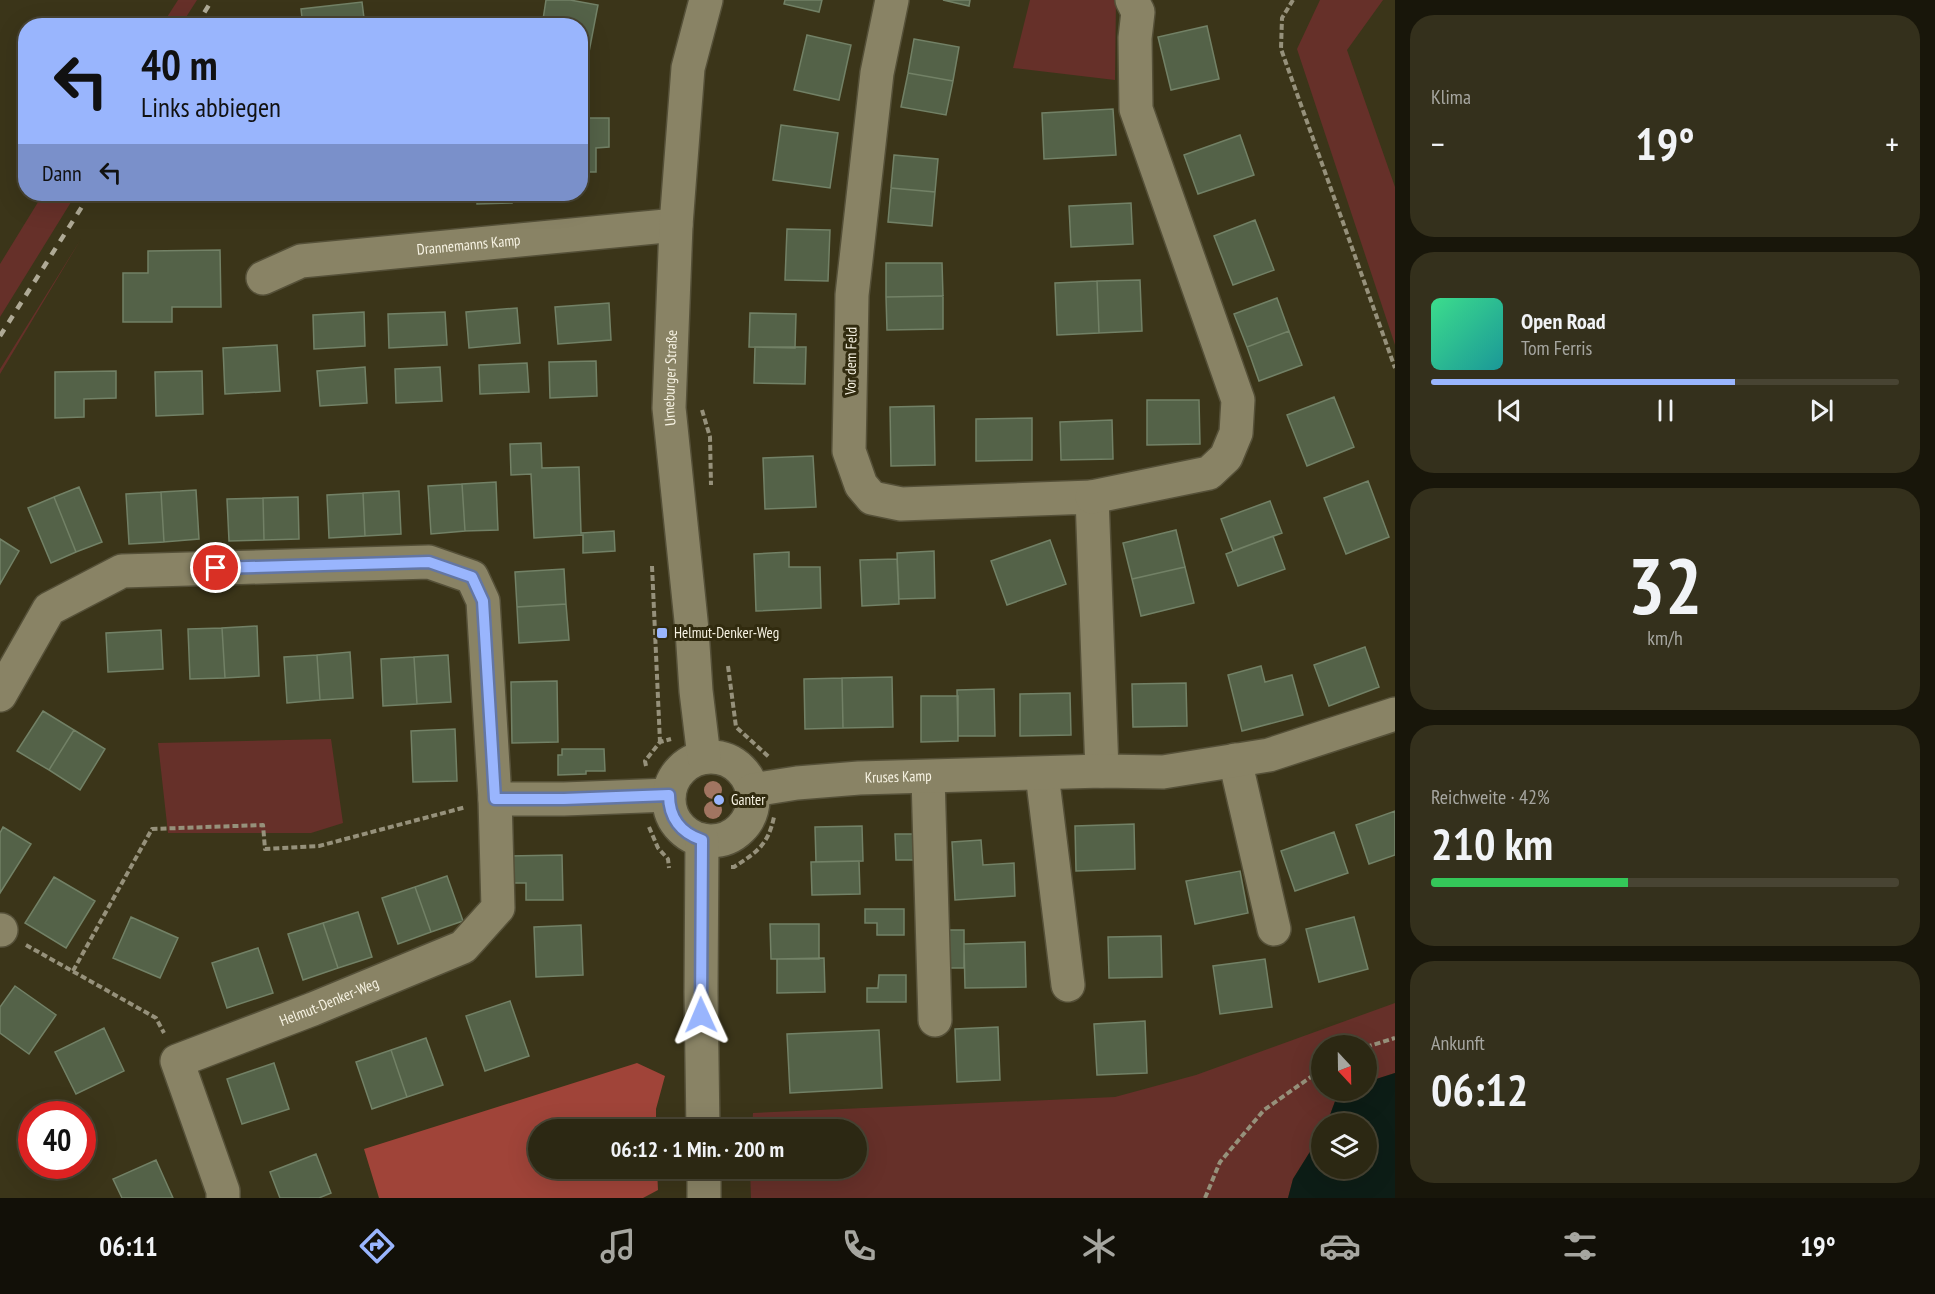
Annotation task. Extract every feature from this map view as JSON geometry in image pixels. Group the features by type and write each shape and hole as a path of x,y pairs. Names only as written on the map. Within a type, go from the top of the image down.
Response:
{"street":[{"name":"Urneburger Straße","path":"704,757 669,408 676,225 688,68 706,0"},
{"name":"Vor dem Feld","path":"891,0 877,73 852,295 849,451 861,485 872,498 901,504 1092,497 1209,473 1226,458 1236,433 1238,400 1136,109 1135,38 1138,12 1132,0"},
{"name":"Drannemanns Kamp","path":"263,278 301,261 676,225"},
{"path":"1092,497 1102,771"},
{"name":"Helmut-Denker-Weg","path":"0,695 49,609 122,571 429,562 472,577 483,601 495,799 498,908 463,947 313,1009 177,1061"},
{"name":"Kruses Kamp","path":"753,790 797,783 849,779 1102,771 1162,772 1269,755 1395,714"},
{"path":"704,757 733,762 748,778 753,790 754,801 750,815 738,832 722,840 702,840 691,836 675,821 669,805 669,795 677,772 687,763 704,757"},
{"path":"1235,760 1274,929"},
{"path":"1042,774 1068,985"},
{"path":"928,777 934,1020"},
{"path":"495,799 669,795"},
{"path":"702,840 703,1119"},
{"path":"177,1061 223,1191 223,1198"},
{"path":"704,1179 704,1198"}],"path":[{"path":"1293,0 1282,18 1281,49 1395,368"},
{"path":"702,408 710,437 711,494"},
{"path":"726,656 736,727"},
{"path":"73,971 152,829 263,825 265,849 319,846 495,799"},
{"path":"1,930 156,1018 177,1061"},
{"path":"1377,1044 1395,1038"},
{"path":"1205,1198 1220,1162 1264,1110 1311,1077"}],"shaded area":[{"path":"178,0 197,0 185,18 166,18"},
{"path":"1030,0 1116,0 1115,80 1013,68"},
{"path":"1320,0 1383,0 1347,50 1395,187 1395,345 1297,49"},
{"path":"39,201 72,201 0,317 0,264"},
{"path":"81,239 0,374 0,369"},
{"path":"331,739 343,823 311,833 168,833 158,743"},
{"path":"1395,1003 1395,1073 1377,1079 1377,1035 1311,1035 1311,1101 1335,1101 1331,1113 1311,1113 1311,1150 1293,1179 1288,1198 751,1198 750,1179 867,1179 867,1119 753,1119 753,1113 1115,1097 1196,1075"},
{"path":"637,1063 665,1076 656,1109 656,1119 528,1119 528,1179 657,1179 658,1190 643,1198 379,1198 364,1149"},
{"path":"1395,1073 1395,1198 1288,1198 1293,1179 1311,1150 1311,1179 1377,1179 1377,1113 1331,1113 1335,1101 1377,1101 1377,1079"}],"building":[{"path":"546,0 570,0 598,5 589,52 588,18 543,18"},
{"path":"785,0 822,0 819,12 784,4"},
{"path":"943,0 970,0 969,6"},
{"path":"362,2 364,18 302,18 301,9"},
{"path":"1207,26 1219,79 1171,90 1158,37"},
{"path":"807,35 851,45 839,100 794,90"},
{"path":"914,39 959,47 953,81 908,73"},
{"path":"908,73 953,81 946,115 901,107"},
{"path":"1113,109 1116,155 1044,159 1042,113"},
{"path":"588,118 609,118 609,147 596,148 596,172 588,172"},
{"path":"781,125 838,133 830,188 773,180"},
{"path":"1240,135 1254,175 1198,194 1184,155"},
{"path":"894,155 938,159 935,192 891,188"},
{"path":"891,188 935,192 932,226 888,222"},
{"path":"477,201 512,201 512,203 477,204"},
{"path":"1131,203 1133,244 1071,247 1069,206"},
{"path":"1255,220 1274,270 1233,285 1214,236"},
{"path":"787,229 830,230 828,281 785,280"},
{"path":"220,250 221,307 172,307 172,322 123,322 123,273 148,273 148,251"},
{"path":"886,263 942,263 943,296 886,297"},
{"path":"1140,280 1142,331 1099,333 1097,281"},
{"path":"1097,281 1099,333 1057,335 1055,283"},
{"path":"943,296 943,329 887,330 886,297"},
{"path":"1277,298 1289,331 1247,347 1234,314"},
{"path":"609,303 611,340 558,344 555,307"},
{"path":"517,308 520,343 469,348 466,312"},
{"path":"364,312 365,346 314,349 313,315"},
{"path":"445,312 447,345 389,348 388,314"},
{"path":"750,313 796,314 795,348 749,347"},
{"path":"1289,331 1302,365 1259,381 1247,347"},
{"path":"277,345 280,391 225,394 223,348"},
{"path":"755,347 806,347 805,384 754,383"},
{"path":"596,361 597,396 550,398 549,362"},
{"path":"527,363 529,392 480,394 479,365"},
{"path":"365,367 367,403 320,406 317,371"},
{"path":"440,367 442,401 396,403 395,369"},
{"path":"116,371 116,398 84,399 84,417 55,418 55,372"},
{"path":"202,371 203,414 156,416 155,372"},
{"path":"1334,397 1354,447 1307,466 1287,415"},
{"path":"1147,400 1199,400 1200,444 1147,445"},
{"path":"934,406 935,465 891,466 890,407"},
{"path":"1032,418 1032,460 976,461 976,419"},
{"path":"1112,420 1113,459 1061,460 1060,422"},
{"path":"541,443 542,468 579,467 581,533 614,531 615,551 583,553 583,535 534,538 531,474 511,475 510,444"},
{"path":"813,456 816,507 765,509 763,458"},
{"path":"1368,481 1389,537 1346,554 1324,498"},
{"path":"496,482 498,530 465,531 462,484"},
{"path":"462,484 465,531 431,534 428,486"},
{"path":"79,487 102,542 76,552 54,497"},
{"path":"196,490 199,539 164,542 161,492"},
{"path":"399,491 401,534 365,536 363,493"},
{"path":"161,492 164,542 129,544 126,494"},
{"path":"363,493 365,536 329,538 327,495"},
{"path":"54,497 76,552 51,563 28,508"},
{"path":"298,497 299,539 264,540 263,498"},
{"path":"263,498 264,540 229,541 227,499"},
{"path":"1270,501 1282,533 1233,551 1221,519"},
{"path":"1176,530 1185,567 1132,579 1123,543"},
{"path":"1273,536 1285,569 1238,586 1226,554"},
{"path":"0,539 19,551 0,584"},
{"path":"1050,540 1066,584 1007,605 991,561"},
{"path":"934,551 935,598 899,599 897,553"},
{"path":"789,552 789,567 820,567 821,608 756,611 754,554"},
{"path":"897,559 899,604 862,606 860,560"},
{"path":"1185,567 1194,603 1141,616 1132,579"},
{"path":"564,569 566,604 517,607 515,572"},
{"path":"566,604 569,640 519,643 517,607"},
{"path":"257,626 259,676 225,678 222,628"},
{"path":"222,628 225,678 190,679 188,629"},
{"path":"161,630 163,669 108,672 106,633"},
{"path":"1365,647 1379,687 1329,706 1314,665"},
{"path":"350,652 353,698 320,700 317,655"},
{"path":"317,655 320,700 287,703 284,657"},
{"path":"448,655 451,702 417,704 414,657"},
{"path":"414,657 417,704 383,706 381,659"},
{"path":"1261,666 1265,682 1292,675 1303,715 1242,731 1228,675"},
{"path":"892,677 893,727 843,728 842,678"},
{"path":"842,678 843,728 805,729 804,679"},
{"path":"557,681 558,742 512,743 511,682"},
{"path":"1186,683 1187,726 1133,727 1132,684"},
{"path":"994,689 995,736 958,736 957,690"},
{"path":"1070,693 1071,735 1020,736 1020,694"},
{"path":"921,696 958,696 958,741 921,742"},
{"path":"43,711 74,730 49,770 17,751"},
{"path":"455,729 457,781 413,782 411,731"},
{"path":"74,730 105,749 80,790 49,770"},
{"path":"562,749 604,749 605,771 558,775 558,755 562,755"},
{"path":"1395,811 1395,855 1369,864 1356,825"},
{"path":"1134,824 1135,869 1076,871 1075,826"},
{"path":"862,826 863,861 816,862 815,827"},
{"path":"3,827 31,844 0,893 0,833"},
{"path":"1334,832 1348,873 1295,891 1281,851"},
{"path":"895,834 921,834 921,860 896,860"},
{"path":"981,840 983,865 1014,863 1015,896 955,900 952,842"},
{"path":"562,855 563,900 526,900 526,883 503,883 503,856"},
{"path":"859,861 860,894 812,895 811,862"},
{"path":"1240,871 1248,913 1195,924 1186,881"},
{"path":"447,876 463,921 431,932 415,887"},
{"path":"54,877 95,901 66,948 25,923"},
{"path":"415,887 431,932 398,944 382,898"},
{"path":"865,909 904,909 904,935 877,935 877,923 865,923"},
{"path":"358,912 372,957 338,968 323,923"},
{"path":"131,917 178,938 160,978 113,958"},
{"path":"1354,917 1368,969 1319,982 1306,929"},
{"path":"323,923 338,968 303,980 288,934"},
{"path":"770,924 819,924 819,959 771,959"},
{"path":"581,925 583,975 536,977 534,927"},
{"path":"940,930 964,930 964,968 940,968"},
{"path":"1161,936 1162,977 1109,978 1108,937"},
{"path":"1025,942 1026,987 965,988 964,944"},
{"path":"258,948 273,993 227,1008 212,963"},
{"path":"824,958 825,992 777,993 777,959"},
{"path":"1265,959 1272,1007 1220,1014 1213,966"},
{"path":"879,975 906,975 906,1002 867,1002 867,988 878,988"},
{"path":"15,986 56,1015 29,1054 0,1033 0,1007"},
{"path":"510,1001 529,1056 485,1071 466,1016"},
{"path":"1145,1021 1147,1073 1097,1075 1094,1024"},
{"path":"998,1027 1000,1080 957,1082 955,1029"},
{"path":"104,1028 124,1071 76,1094 55,1052"},
{"path":"879,1030 882,1088 790,1093 787,1034"},
{"path":"426,1038 443,1085 407,1097 391,1050"},
{"path":"391,1050 407,1097 372,1109 356,1062"},
{"path":"274,1063 289,1109 242,1124 227,1079"},
{"path":"316,1154 331,1193 319,1198 280,1198 270,1172"},
{"path":"156,1160 173,1198 122,1198 113,1179"}],"railway":[{"path":"201,18 212,0"},
{"path":"0,336 86,201"}],"place":[{"name":"Helmut-Denker-Weg","path":"662,633"},
{"name":"Ganter","path":"719,800"}],"route":[{"path":"216,568 429,562 472,577 483,601 495,799 669,795 669,805 675,821 681,829 702,840 701,1015"}]}
